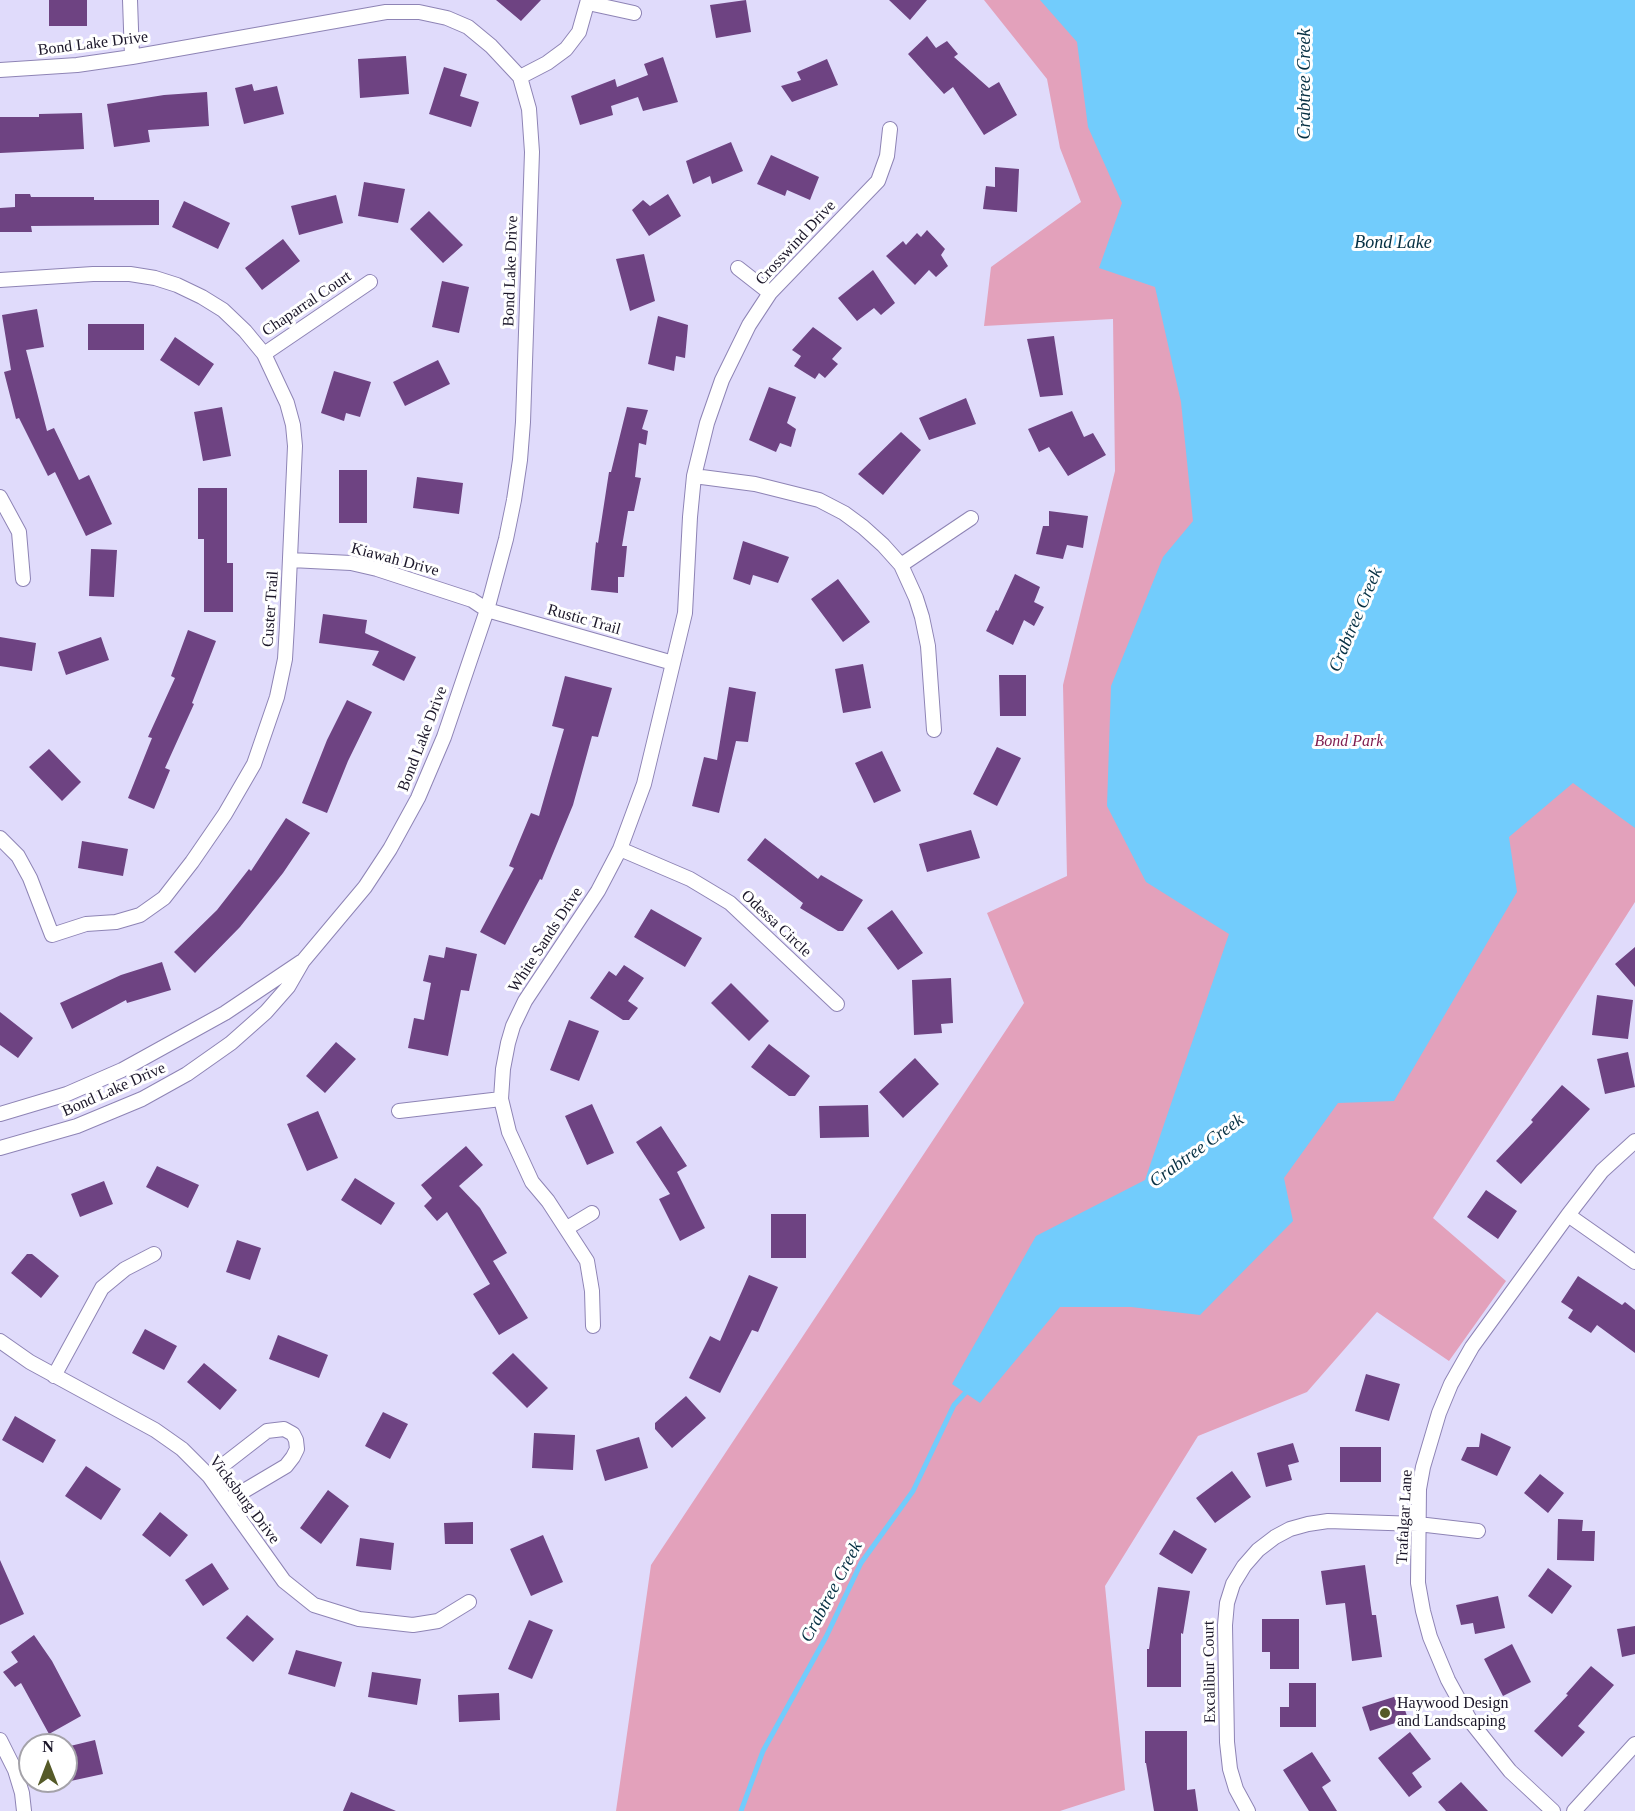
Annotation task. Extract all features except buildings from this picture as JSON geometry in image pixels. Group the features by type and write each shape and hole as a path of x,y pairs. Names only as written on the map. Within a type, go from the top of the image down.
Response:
{"street":[{"path":"130,0 132,57"},
{"path":"520,77 547,63 566,49 579,32 588,1 634,13"},
{"name":"Bond Lake Drive","path":"0,70 77,65 386,12 419,12 447,18 468,27 491,46 520,77 529,109 532,152 521,441 516,490 487,609 444,736 418,798 390,849 365,887 303,961 288,987 266,1012 231,1043 180,1079 142,1099 109,1114 50,1135 0,1149"},
{"name":"Crosswind Drive","path":"673,663 685,613 694,476 707,423 722,381 749,325 770,293 878,181 887,156 890,129"},
{"path":"738,268 770,293"},
{"name":"Custer Trail","path":"0,280 130,274 155,278 177,285 223,310 264,354 278,380 293,424 295,446 285,659 277,697 260,748 249,772 225,814 164,898 140,915 128,920 86,924 52,935 30,878 18,856 0,838"},
{"name":"Chaparral Court","path":"264,354 370,282"},
{"path":"694,476 755,484 819,500 844,513 863,527 901,565 916,598 926,631 934,730"},
{"path":"0,497 19,532 23,579"},
{"path":"901,565 971,518"},
{"name":"Kiawah Drive","path":"291,560 351,563 377,569 472,600 487,609"},
{"name":"Rustic Trail","path":"487,609 673,663"},
{"name":"White Sands Drive","path":"593,1326 592,1291 587,1261 567,1228 532,1182 509,1132 501,1099 503,1069 513,1026 525,1001 598,891 620,849 644,784 673,663"},
{"name":"Odessa Circle","path":"620,849 690,879 730,903 837,1004"},
{"name":"Bond Lake Drive","path":"0,1114 67,1094 122,1070 225,1013 303,961"},
{"path":"399,1111 501,1099"},
{"name":"Trafalgar Lane","path":"1553,1811 1510,1771 1471,1722 1448,1680 1430,1637 1418,1583 1419,1489 1439,1413 1451,1383 1472,1347 1602,1171 1635,1141"},
{"path":"567,1228 592,1213"},
{"path":"1568,1215 1635,1262"},
{"path":"54,1376 102,1288 125,1269 154,1254"},
{"name":"Vicksburg Drive","path":"0,1341 30,1362 155,1430 182,1449 209,1476 284,1581 314,1605 359,1619 413,1625 438,1621 469,1602"},
{"path":"209,1476 267,1431 284,1429 293,1434 297,1449 286,1466 227,1501"},
{"name":"Excalibur Court","path":"1248,1811 1236,1789 1230,1769 1227,1742 1225,1625 1227,1603 1233,1584 1244,1566 1258,1550 1275,1537 1290,1529 1328,1521 1418,1524 1478,1531"},
{"path":"0,1740 15,1770 22,1793 24,1811"},
{"path":"1574,1811 1635,1744"}],"green space":[{"name":"Bond Park","path":"984,0 1635,0 1635,902 1433,1218 1506,1281 1449,1361 1377,1312 1307,1392 1198,1436 1105,1586 1125,1790 1060,1811 616,1811 651,1565 1024,1003 987,913 1067,876 1063,685 1115,471 1113,319 984,326 991,267 1081,202 1060,148 1047,79"}],"water":[{"name":"Bond Lake","path":"1040,0 1635,0 1635,828 1573,783 1509,837 1517,892 1394,1101 1338,1103 1284,1178 1293,1221 1200,1315 1131,1307 1060,1307 980,1403 952,1384 1036,1236 1145,1180 1229,934 1146,882 1107,806 1111,686 1163,557 1193,521 1181,402 1155,287 1099,268 1122,203 1088,127 1077,42"}],"waterway":[{"name":"Crabtree Creek","path":"741,1811 763,1751 826,1637 861,1563 913,1491 954,1405 969,1389"}],"place":[{"name":"Haywood Design and Landscaping","path":"1385,1713"}]}
